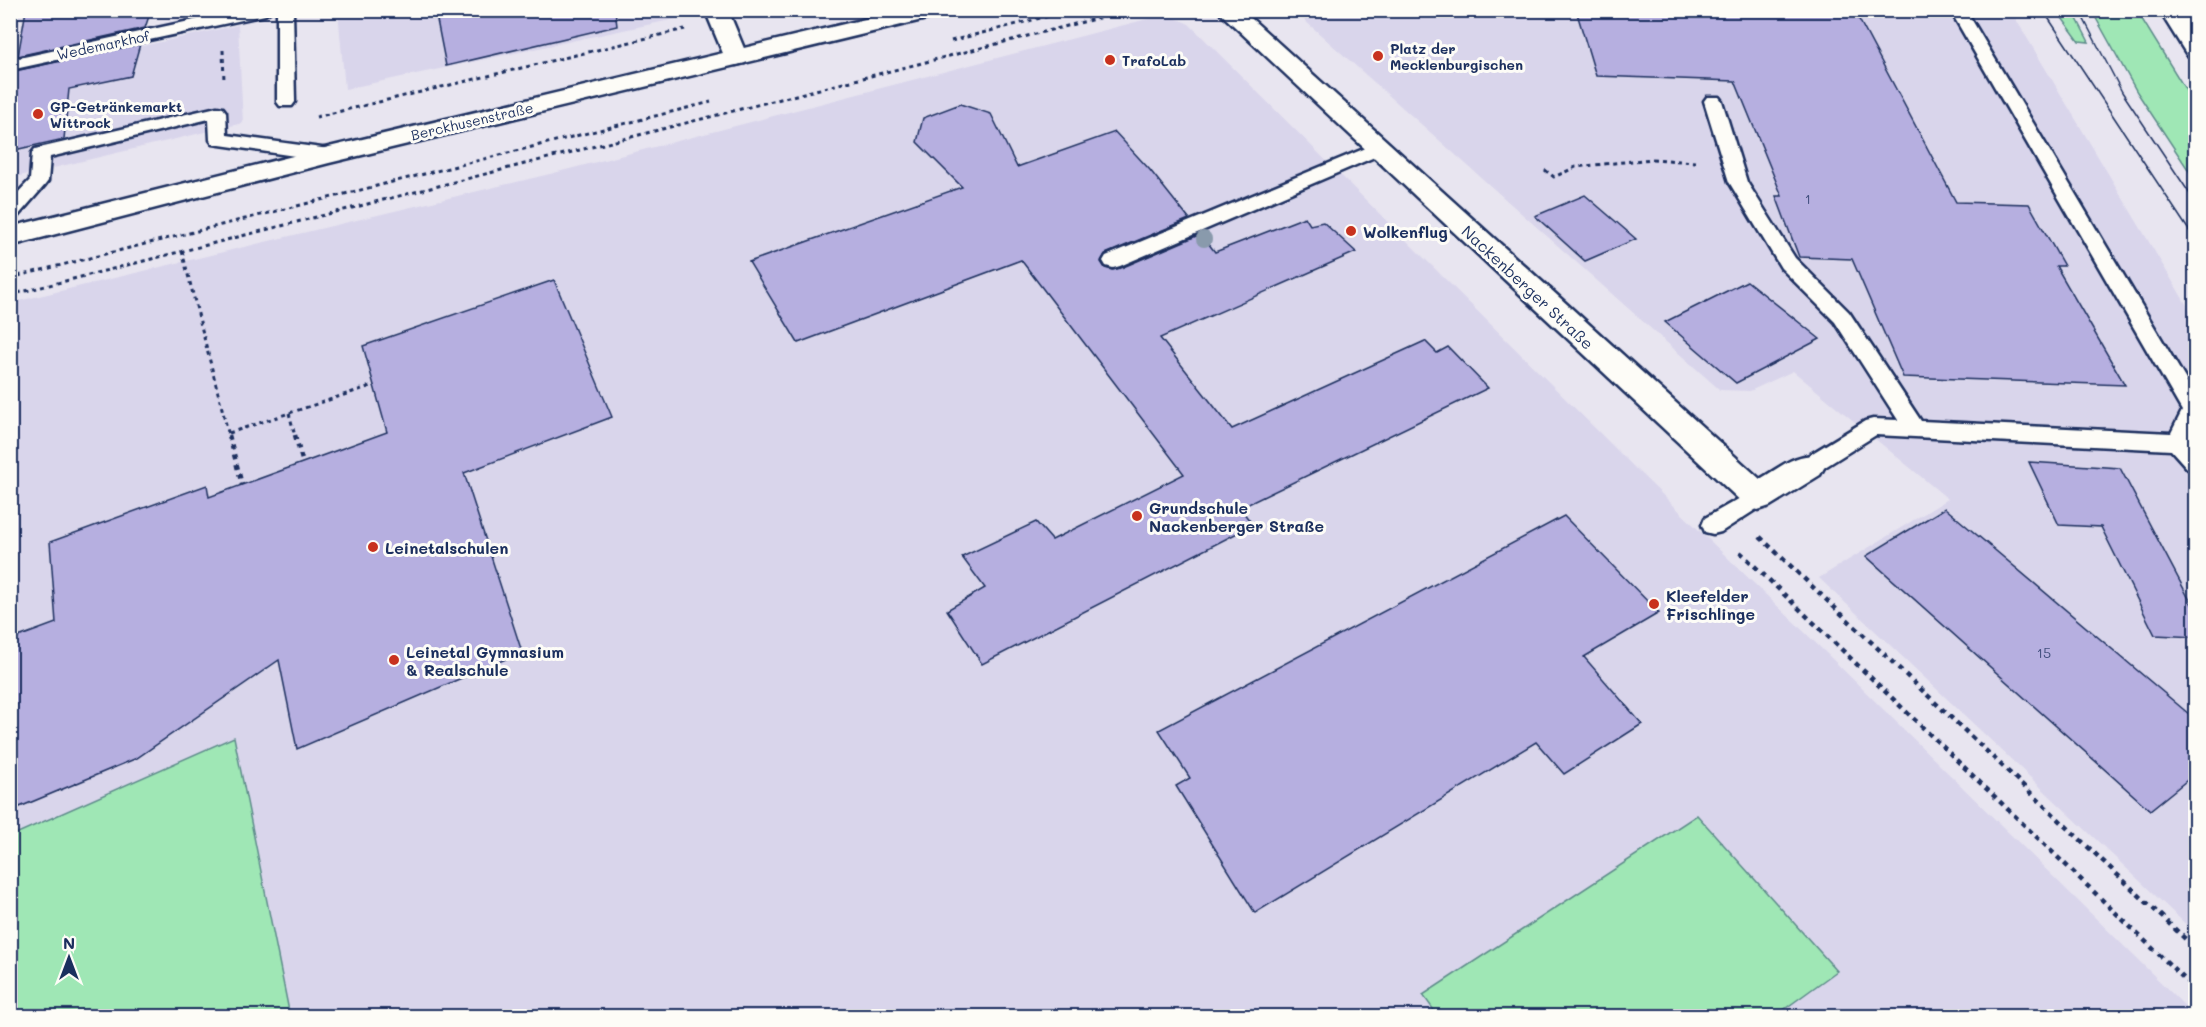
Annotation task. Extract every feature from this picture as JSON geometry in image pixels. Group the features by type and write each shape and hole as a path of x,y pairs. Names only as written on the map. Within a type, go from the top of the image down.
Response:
{"street":[{"name":"Berckhusenstraße","path":"10,237 329,155 935,10"},
{"name":"Nackenberger Straße","path":"1228,10 1758,497"},
{"path":"2170,10 2196,50"},
{"path":"718,16 736,58"},
{"path":"1758,497 1809,466"}],"lane":[{"name":"Wedemarkhof","path":"10,65 265,10"},
{"path":"285,10 286,102"},
{"path":"1958,10 2193,411 2177,442"},
{"path":"1713,101 1738,182 1788,262 1842,318 1915,429"},
{"path":"10,213 39,182 41,153 218,112 219,140 329,155"},
{"path":"1113,261 1378,149"},
{"path":"1809,466 1873,427 2177,442 2196,463"},
{"path":"1713,525 1758,497"}],"path":[{"path":"945,43 1072,10"},
{"path":"10,295 1130,10"},
{"path":"312,118 718,16"},
{"path":"218,112 224,110 223,20"},
{"path":"10,278 714,101"},
{"path":"1545,170 1554,177 1576,167 1652,159 1733,164"},
{"path":"182,251 242,485"},
{"path":"229,433 374,385"},
{"path":"290,413 302,460"},
{"path":"1713,525 2196,990"}],"shaded area":[{"path":"672,10 675,19 345,89 338,11"},
{"path":"1294,11 2011,11 2195,319 2195,933 1819,578 1948,499 1793,371 1750,391 1720,390"},
{"path":"1171,16 1189,24 1641,474 2195,1016 11,1016 10,303 554,173 1155,17"},
{"path":"238,25 243,123 11,178 10,75"}],"green space":[{"path":"2057,11 2073,11 2089,42 2079,41"},
{"path":"2092,11 2137,11 2195,105 2195,180 2137,92"},
{"path":"234,737 290,1016 14,1016 10,970 11,836"},
{"path":"1697,815 1837,971 1775,1016 1438,1016 1423,995"}],"building":[{"path":"26,10 151,10 145,28 18,56"},
{"path":"435,10 615,10 617,26 446,66"},
{"path":"1576,10 1854,10 1956,202 2029,204 2064,266 2056,266 2125,385 1903,377 1852,259 1799,257 1776,196 1782,196 1735,81 1596,76"},
{"name":"GP-Getränkemarkt Wittrock","path":"140,44 131,76 69,89 64,139 10,151 10,95 15,71"},
{"path":"960,104 991,114 1017,167 1115,132 1150,170 1189,219 1105,254 1101,262 1105,268 1112,270 1121,268 1201,234 1215,252 1305,217 1310,225 1323,222 1356,252 1160,338 1232,429 1425,341 1437,353 1448,347 1488,388 1240,508 1253,525 982,664 947,610 985,588 962,557 1036,522 1052,540 1184,474 1021,260 798,343 749,262 962,187 917,142 923,118"},
{"path":"1585,195 1636,239 1585,261 1535,216"},
{"name":"Leinetalschulen","path":"554,280 612,417 464,473 522,652 297,749 279,660 137,758 10,811 10,640 56,623 50,542 207,485 209,497 387,432 363,346"},
{"path":"1747,281 1820,339 1736,383 1665,322"},
{"path":"2029,462 2120,468 2196,612 2196,637 2155,635 2101,527 2059,525"},
{"path":"1945,508 2196,720 2196,773 2150,810 1866,556"},
{"path":"1564,516 1659,613 1584,657 1642,724 1564,774 1536,742 1255,913 1176,786 1190,778 1159,730"}],"tram line":[{"path":"2043,10 2196,241"},
{"path":"2079,10 2122,92 2196,203"}],"place":[{"name":"Platz der Mecklenburgischen","path":"1378,56"},
{"name":"TrafoLab","path":"1110,60"},
{"name":"GP-Getränkemarkt Wittrock","path":"38,114"},
{"name":"Wolkenflug","path":"1351,231"},
{"name":"Grundschule Nackenberger Straße","path":"1137,516"},
{"name":"Leinetalschulen","path":"373,547"},
{"name":"Kleefelder Frischlinge","path":"1654,604"},
{"name":"Leinetal Gymnasium & Realschule","path":"394,660"}]}
